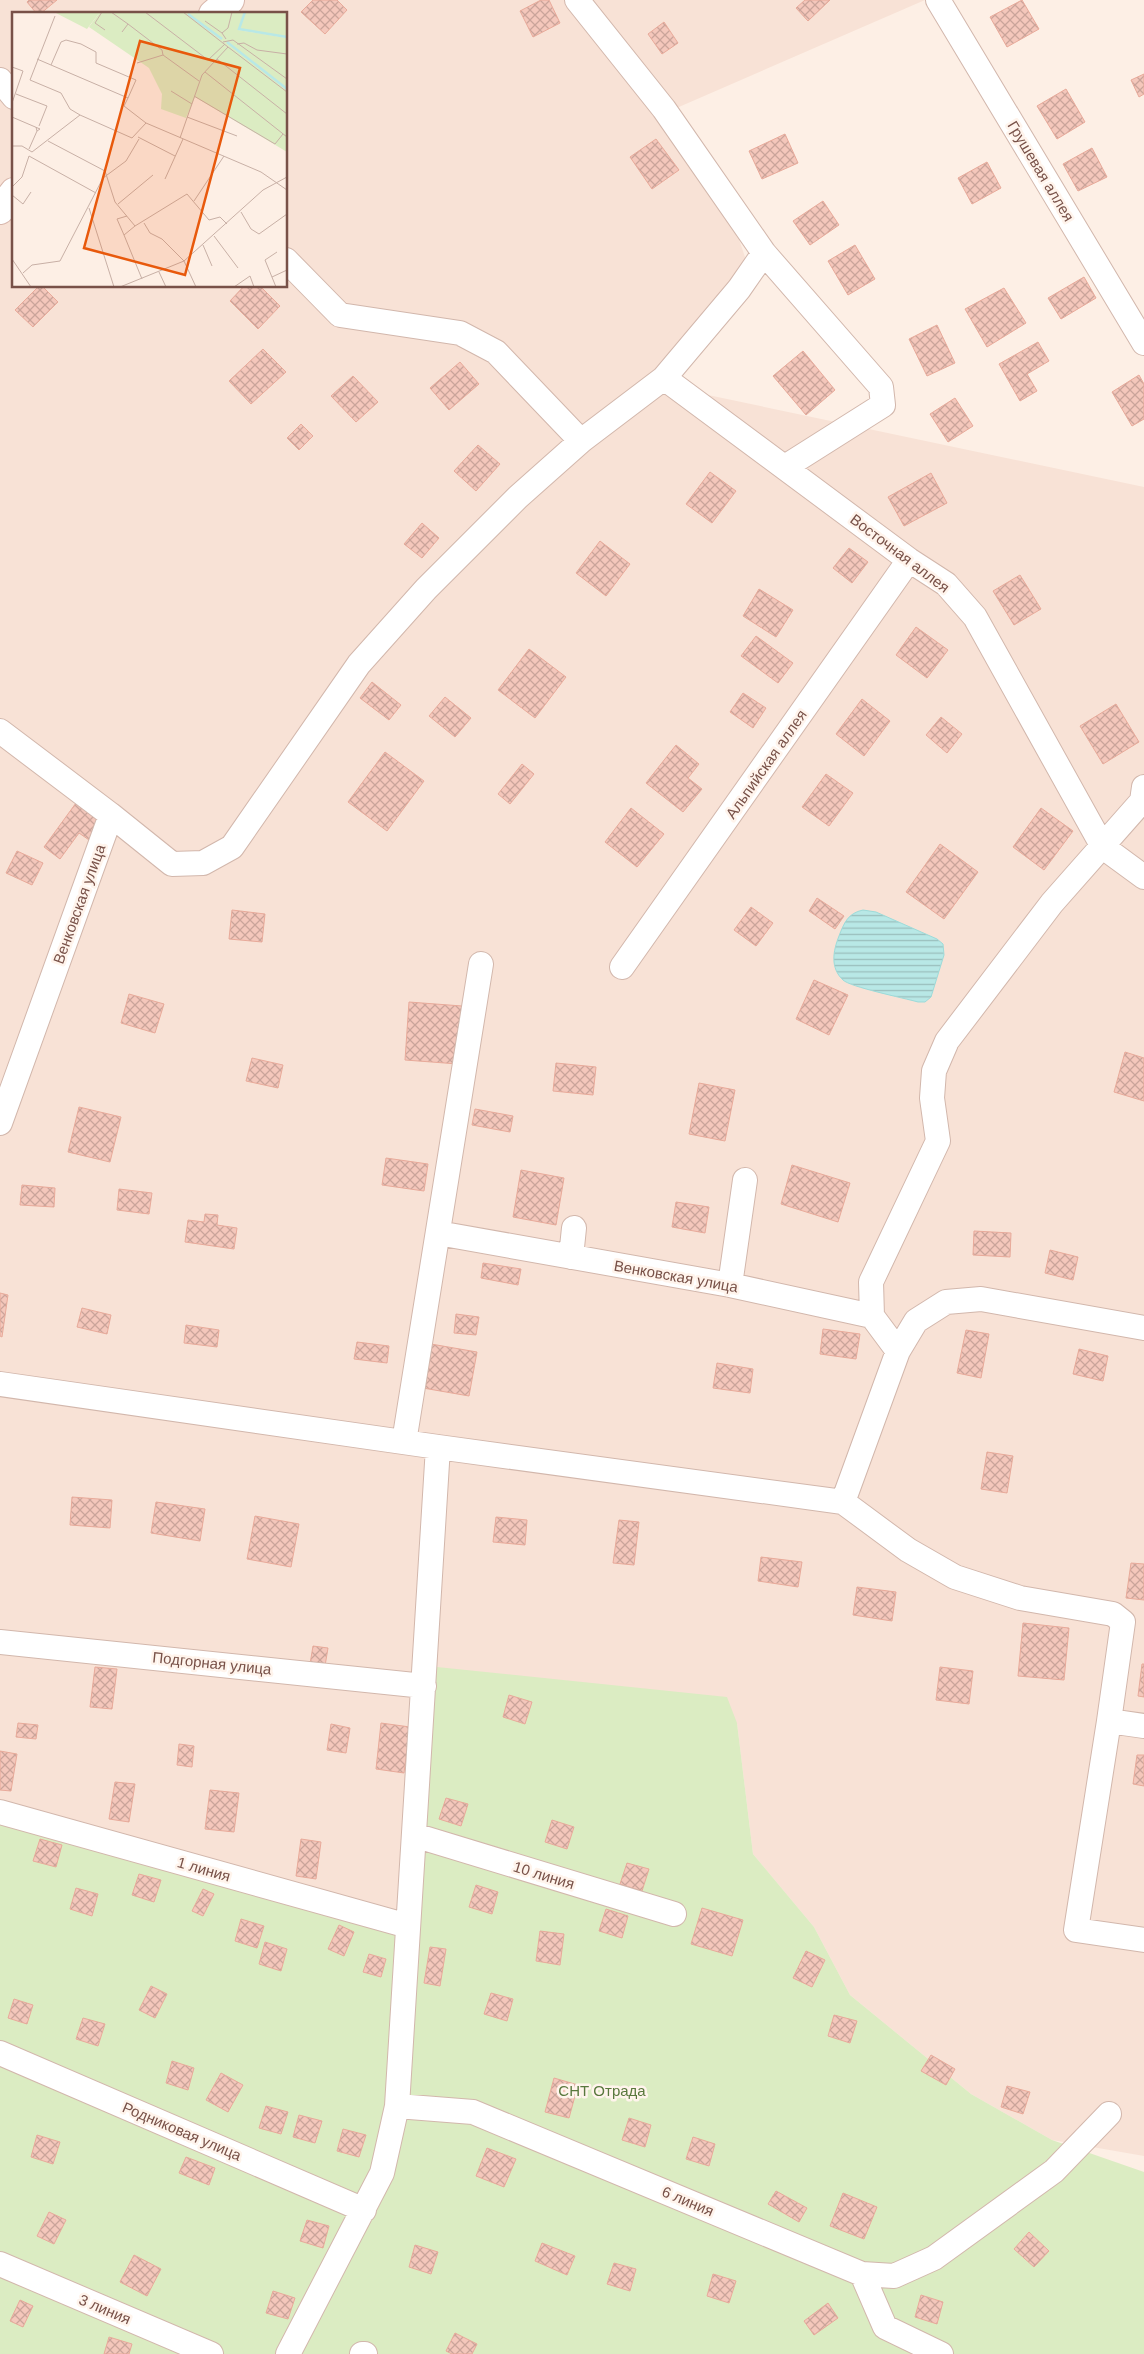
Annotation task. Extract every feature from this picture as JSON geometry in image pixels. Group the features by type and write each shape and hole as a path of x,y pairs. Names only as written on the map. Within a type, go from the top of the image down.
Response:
{"main road":[{"path":"215,12 230,0"},
{"path":"0,210 12,195"}],"street":[{"path":"577,0 664,109 764,253 881,387 883,405 785,467"},
{"name":"Грушевая аллея","path":"938,0 1144,342"},
{"path":"0,80 12,95"},
{"path":"0,731 172,864 203,863 232,847 359,664 426,589 518,498 581,441 664,378 739,289 764,253"},
{"path":"288,262 340,315 460,333 496,352 581,441"},
{"name":"Восточная аллея","path":"664,378 910,560 946,584 975,617 1103,847 1144,877"},
{"name":"Альпийская аллея","path":"622,967 910,560"},
{"path":"898,1351 872,1316 871,1282 938,1141 932,1098 934,1071 947,1041 1052,903 1142,801 1144,787"},
{"name":"Венковская улица","path":"0,1123 111,815"},
{"path":"404,1442 481,964"},
{"path":"730,1285 745,1180"},
{"path":"571,1257 574,1228"},
{"name":"Венковская улица","path":"438,1232 730,1285 872,1316"},
{"path":"844,1502 898,1351 916,1321 946,1302 981,1299 1144,1328"},
{"path":"0,1384 438,1447 844,1502 908,1550 955,1577 1020,1598 1113,1614 1123,1622 1076,1930 1144,1940"},
{"path":"288,2354 382,2173 397,2106 438,1447"},
{"name":"Подгорная улица","path":"0,1642 424,1686"},
{"path":"1109,1722 1144,1726"},
{"name":"1 линия","path":"0,1812 408,1926"},
{"name":"10 линия","path":"414,1835 674,1914"},
{"name":"Родниковая улица","path":"0,2053 364,2210"},
{"name":"6 линия","path":"397,2106 473,2112 862,2274 894,2276 934,2258 1054,2171 1109,2114"},
{"name":"3 линия","path":"0,2264 211,2354"},
{"path":"862,2274 885,2327 941,2354"}],"shaded area":[{"path":"0,0 925,0 672,110 717,173 751,275 665,386 1144,487 1144,2156 1052,2140 971,2094 850,1995 814,1927 753,1854 737,1723 401,1919 0,1805"}],"green space":[{"name":"СНТ Отрада","path":"437,1667 727,1697 737,1723 753,1854 814,1927 850,1995 971,2094 1052,2140 1144,2172 1144,2354 0,2354 0,1805 401,1919"}],"water":[{"path":"863,910 876,912 937,939 943,944 944,955 931,997 925,1002 918,1002 856,986 843,980 839,975 834,965 834,959 839,936 850,916"}],"building":[{"path":"29,0 57,0 42,12 35,12 27,2"},
{"path":"313,0 337,0 347,10 325,34 301,12"},
{"path":"541,0 549,0 560,23 533,37 520,11"},
{"path":"805,0 830,0 808,21 796,8"},
{"path":"1022,0 1039,29 1007,47 990,17"},
{"path":"664,22 678,43 662,54 648,34"},
{"path":"1144,74 1144,94 1139,97 1131,80"},
{"path":"1066,89 1085,122 1057,139 1037,106"},
{"path":"785,134 798,163 762,179 749,151"},
{"path":"656,139 679,170 652,189 630,157"},
{"path":"1092,148 1107,177 1078,191 1063,164"},
{"path":"987,162 1001,188 972,204 958,178"},
{"path":"823,201 839,225 810,245 793,221"},
{"path":"855,245 875,279 848,295 828,261"},
{"path":"1084,277 1096,298 1061,319 1048,298"},
{"path":"37,288 44,288 58,302 33,327 15,310"},
{"path":"242,288 262,288 280,306 258,329 230,301"},
{"path":"1004,288 1026,323 987,347 965,309"},
{"path":"937,325 955,363 927,376 909,339"},
{"path":"1038,342 1049,361 1027,374 1037,391 1020,401 999,364"},
{"path":"263,349 286,372 251,404 229,381"},
{"path":"803,351 835,390 806,415 773,376"},
{"path":"460,362 479,384 449,410 430,388"},
{"path":"1139,375 1144,384 1144,419 1132,426 1112,392"},
{"path":"353,376 378,402 356,422 331,396"},
{"path":"955,398 973,426 948,442 930,414"},
{"path":"301,424 313,436 299,450 287,438"},
{"path":"478,445 500,464 476,491 454,471"},
{"path":"710,472 736,491 712,523 686,504"},
{"path":"931,473 947,503 904,526 888,497"},
{"path":"422,523 439,538 422,558 404,544"},
{"path":"600,541 630,564 606,596 576,573"},
{"path":"849,548 868,562 852,583 833,568"},
{"path":"1020,575 1041,609 1014,625 993,591"},
{"path":"759,589 793,610 776,637 743,616"},
{"path":"916,627 948,650 927,678 896,655"},
{"path":"756,636 793,663 778,683 741,656"},
{"path":"529,649 566,677 535,718 498,690"},
{"path":"372,682 401,705 389,720 360,698"},
{"path":"743,693 766,708 753,728 730,712"},
{"path":"445,697 471,718 455,737 429,716"},
{"path":"862,699 890,721 864,756 836,734"},
{"path":"1116,704 1139,742 1103,764 1080,726"},
{"path":"941,717 962,734 947,753 926,735"},
{"path":"676,745 699,764 688,778 702,789 683,812 646,783"},
{"path":"385,752 424,781 387,831 348,802"},
{"path":"522,764 534,774 510,804 498,794"},
{"path":"826,774 853,793 829,826 802,807"},
{"path":"76,803 105,824 92,842 79,833 60,859 44,847"},
{"path":"631,808 664,834 637,867 605,842"},
{"path":"1041,808 1073,831 1044,870 1013,847"},
{"path":"940,844 978,872 944,919 906,892"},
{"path":"17,851 43,863 32,885 6,873"},
{"path":"817,898 844,916 835,929 809,911"},
{"path":"751,907 773,923 756,946 734,930"},
{"path":"232,910 265,914 262,942 229,939"},
{"path":"814,980 848,995 829,1035 796,1019"},
{"path":"129,994 164,1004 155,1033 121,1023"},
{"path":"409,1002 462,1006 458,1064 405,1060"},
{"path":"1125,1052 1144,1058 1144,1101 1114,1092"},
{"path":"252,1058 283,1065 278,1088 246,1081"},
{"path":"556,1063 596,1067 593,1095 553,1091"},
{"path":"699,1083 735,1090 725,1141 689,1134"},
{"path":"79,1107 121,1117 110,1162 68,1152"},
{"path":"475,1109 513,1116 510,1132 472,1125"},
{"path":"386,1158 428,1164 424,1191 382,1185"},
{"path":"792,1165 850,1183 838,1222 781,1204"},
{"path":"521,1170 564,1178 556,1225 513,1217"},
{"path":"22,1185 55,1188 54,1207 20,1205"},
{"path":"119,1189 152,1193 149,1214 117,1210"},
{"path":"676,1202 709,1207 705,1233 672,1227"},
{"path":"205,1214 218,1215 217,1225 237,1228 234,1249 185,1242 188,1220 204,1222"},
{"path":"974,1231 1011,1233 1010,1257 973,1255"},
{"path":"1050,1250 1078,1257 1073,1280 1045,1273"},
{"path":"483,1263 521,1269 518,1285 481,1278"},
{"path":"0,1293 8,1295 2,1337 0,1336"},
{"path":"82,1308 111,1315 107,1334 77,1327"},
{"path":"456,1314 479,1317 476,1335 454,1333"},
{"path":"186,1325 219,1330 217,1347 184,1343"},
{"path":"823,1329 860,1334 856,1359 820,1354"},
{"path":"966,1330 989,1334 981,1378 957,1373"},
{"path":"357,1342 389,1346 387,1363 354,1359"},
{"path":"431,1344 477,1352 469,1396 423,1388"},
{"path":"1079,1349 1108,1356 1103,1381 1073,1374"},
{"path":"717,1363 753,1369 750,1393 713,1388"},
{"path":"987,1452 1013,1456 1007,1493 981,1489"},
{"path":"72,1497 112,1500 110,1528 70,1525"},
{"path":"156,1502 205,1509 200,1541 151,1533"},
{"path":"255,1516 299,1524 291,1567 247,1559"},
{"path":"496,1517 527,1520 525,1545 493,1542"},
{"path":"619,1520 639,1522 634,1565 613,1563"},
{"path":"761,1557 802,1562 798,1587 758,1581"},
{"path":"1131,1563 1144,1564 1144,1600 1126,1598"},
{"path":"857,1587 896,1592 892,1621 853,1615"},
{"path":"1023,1623 1069,1628 1064,1680 1018,1676"},
{"path":"313,1646 328,1648 325,1666 310,1664"},
{"path":"1142,1664 1144,1664 1144,1697 1138,1696"},
{"path":"95,1667 117,1669 112,1709 90,1707"},
{"path":"940,1667 973,1671 969,1704 936,1700"},
{"path":"509,1695 532,1702 525,1724 503,1717"},
{"path":"18,1723 38,1725 36,1739 16,1737"},
{"path":"381,1723 410,1727 404,1773 376,1769"},
{"path":"331,1724 350,1728 346,1753 327,1750"},
{"path":"179,1744 194,1746 192,1767 177,1765"},
{"path":"0,1751 17,1754 11,1791 0,1790"},
{"path":"1137,1755 1144,1755 1144,1786 1133,1784"},
{"path":"115,1782 135,1784 129,1822 109,1819"},
{"path":"210,1790 239,1793 234,1832 205,1829"},
{"path":"446,1798 468,1804 461,1826 439,1819"},
{"path":"552,1820 574,1827 567,1849 545,1842"},
{"path":"40,1839 62,1845 56,1867 33,1861"},
{"path":"301,1839 321,1842 316,1879 296,1876"},
{"path":"627,1863 649,1869 642,1891 620,1884"},
{"path":"139,1874 161,1880 154,1902 132,1895"},
{"path":"476,1885 498,1892 492,1914 469,1907"},
{"path":"76,1888 98,1894 92,1916 70,1909"},
{"path":"203,1889 214,1894 203,1916 192,1911"},
{"path":"702,1908 743,1920 732,1956 691,1944"},
{"path":"606,1909 628,1916 622,1938 599,1931"},
{"path":"241,1919 264,1926 257,1948 235,1941"},
{"path":"339,1925 354,1932 344,1956 328,1949"},
{"path":"540,1931 564,1934 560,1965 536,1961"},
{"path":"265,1942 287,1949 281,1971 259,1964"},
{"path":"430,1947 446,1949 440,1986 424,1983"},
{"path":"806,1951 825,1960 812,1987 793,1978"},
{"path":"369,1954 386,1959 381,1977 363,1972"},
{"path":"151,1986 167,1994 155,2018 139,2010"},
{"path":"491,1993 513,1999 507,2021 484,2014"},
{"path":"14,1999 33,2005 27,2024 8,2018"},
{"path":"834,2015 857,2021 850,2043 828,2036"},
{"path":"83,2018 105,2024 98,2046 76,2039"},
{"path":"931,2055 955,2069 946,2085 921,2071"},
{"path":"172,2061 194,2068 188,2090 166,2083"},
{"path":"221,2073 243,2085 228,2112 206,2100"},
{"path":"554,2078 578,2085 569,2118 545,2112"},
{"path":"1007,2086 1030,2092 1023,2114 1001,2107"},
{"path":"266,2106 288,2112 281,2134 259,2128"},
{"path":"299,2115 322,2121 315,2143 293,2137"},
{"path":"629,2118 651,2125 645,2147 622,2140"},
{"path":"343,2129 366,2135 359,2157 337,2151"},
{"path":"37,2135 60,2142 53,2164 31,2157"},
{"path":"693,2137 715,2144 709,2166 686,2159"},
{"path":"487,2148 516,2159 504,2187 476,2176"},
{"path":"186,2157 215,2168 209,2185 179,2173"},
{"path":"776,2191 807,2208 799,2222 768,2204"},
{"path":"843,2193 877,2207 864,2239 830,2226"},
{"path":"49,2212 66,2220 54,2244 37,2236"},
{"path":"307,2220 329,2226 323,2248 300,2241"},
{"path":"1029,2232 1049,2251 1034,2267 1014,2249"},
{"path":"542,2243 575,2256 567,2275 535,2261"},
{"path":"415,2245 438,2252 431,2274 409,2267"},
{"path":"134,2255 161,2269 147,2296 120,2282"},
{"path":"614,2263 636,2269 630,2291 607,2284"},
{"path":"713,2274 736,2281 729,2303 707,2296"},
{"path":"273,2291 295,2298 288,2319 266,2313"},
{"path":"921,2295 943,2302 937,2324 915,2317"},
{"path":"20,2300 33,2306 23,2327 10,2321"},
{"path":"828,2303 838,2318 814,2335 804,2321"},
{"path":"455,2333 477,2344 472,2354 452,2354 446,2351"},
{"path":"109,2337 132,2344 129,2354 104,2354"}]}
